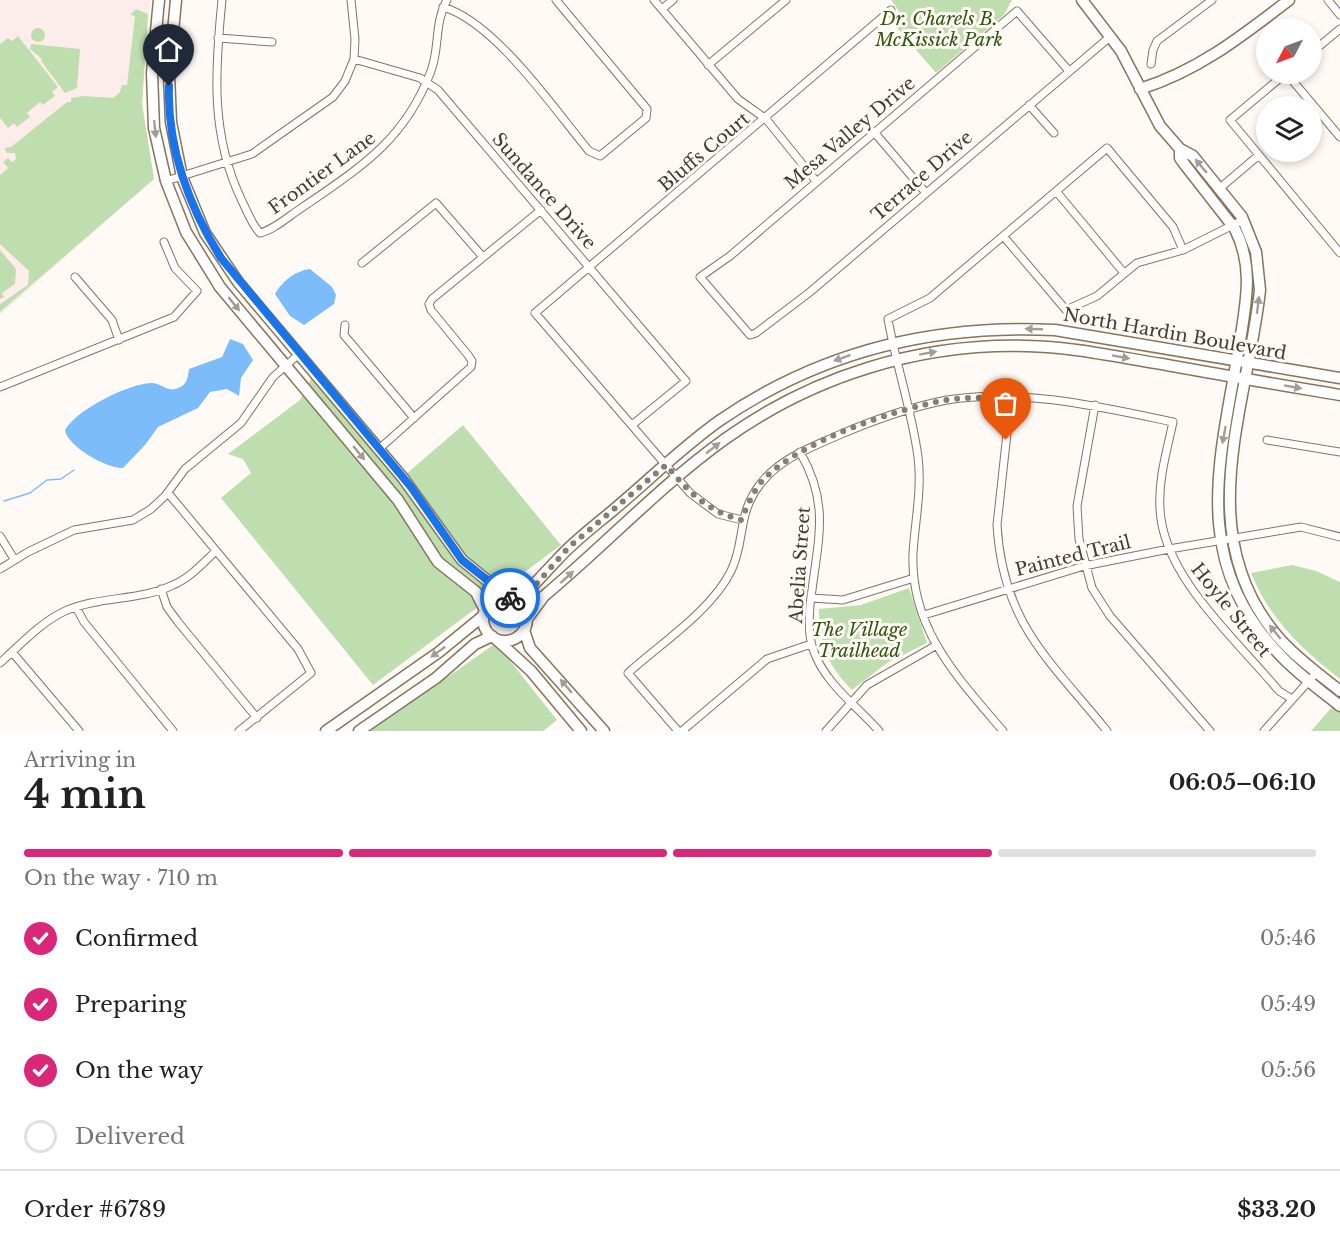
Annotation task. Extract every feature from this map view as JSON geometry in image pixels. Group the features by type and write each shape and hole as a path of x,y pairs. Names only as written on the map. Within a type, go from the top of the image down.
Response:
{"main road":[{"path":"1082,0 1111,36 1154,117 1180,149 1193,156 1220,188 1256,252 1260,278 1250,363 1229,477 1228,512 1232,538 1247,588 1263,617 1339,705"},
{"path":"1140,89 1178,75 1220,52 1289,0"},
{"path":"581,731 531,671 485,628 484,613 476,592 438,562 398,500 207,269 186,232 166,181 156,139 152,100 153,56 159,4 176,5 169,96 173,137 182,177 198,219 221,258 417,495 462,560 523,606 530,648 604,731"},
{"path":"1180,149 1180,158 1185,165 1238,223 1249,277 1216,485 1220,540 1231,576 1252,620 1280,655 1313,677 1340,691"},
{"name":"North Hardin Boulevard","path":"512,598 531,590 556,560 719,421 774,388 828,363 892,343 974,330 1055,330 1340,378"},
{"name":"North Hardin Boulevard","path":"525,625 544,596 677,478 730,435 784,402 836,379 895,360 967,348 1044,346 1087,351 1340,395"},
{"path":"585,534 598,549"},
{"path":"326,731 430,658 484,613 494,600 512,598"},
{"path":"359,731 436,678 469,648 494,638 512,640 525,625"}],"street":[{"path":"222,0 218,38 216,108 227,164"},
{"path":"166,181 227,164 258,151 329,101 341,87 354,59 355,39 351,0"},
{"path":"445,4 487,32 589,151 600,156 646,117 647,109 556,0"},
{"path":"654,0 738,99 766,120 816,181"},
{"path":"662,9 673,0"},
{"path":"708,64 786,0"},
{"path":"1151,64 1157,41 1212,0"},
{"path":"1328,0 1340,15"},
{"name":"Frontier Lane","path":"227,164 236,188 260,233 363,166 389,143 427,82 434,63 437,23 445,4"},
{"name":"Bluffs Court","path":"632,425 535,314 766,120 891,10"},
{"name":"Mesa Valley Drive","path":"750,335 700,277 730,256 1017,10 1069,71"},
{"path":"1322,43 1340,29"},
{"name":"Terrace Drive","path":"750,335 810,292 1111,36"},
{"path":"218,38 272,42"},
{"name":"Sundance Drive","path":"354,59 427,82 444,97 686,381 632,425"},
{"path":"1259,96 1274,84"},
{"path":"1295,84 1340,137"},
{"path":"1256,99 1230,120 1256,151"},
{"path":"1029,105 1054,133"},
{"path":"874,132 926,193"},
{"path":"1003,731 948,666 935,646 924,615 914,578 913,554 919,493 918,457 895,360 888,319 930,298 1107,148 1173,227 1183,250"},
{"path":"1220,188 1256,158"},
{"path":"1265,162 1340,253"},
{"path":"1056,191 1124,273"},
{"path":"362,263 436,203 482,256"},
{"path":"379,449 471,367 472,361 431,310 429,304 482,256 541,210"},
{"path":"1004,237 1066,310 1097,296 1114,284 1124,273 1151,258 1183,250 1238,223"},
{"path":"0,387 174,316 197,291 176,268 164,242"},
{"path":"75,277 112,320 119,340"},
{"path":"345,325 344,335 414,418"},
{"path":"0,569 14,559 74,531 133,520 151,509 168,493 185,469 241,423 269,381 299,354"},
{"path":"1011,397 997,525 998,546 1007,588 1030,638 1107,731"},
{"path":"678,731 628,673 720,589 735,559 741,520 762,481 800,452 873,421 949,400 1011,397 1095,405 1077,506 1078,539 1084,566 1092,588 1110,616 1210,731"},
{"name":"Hoyle Street","path":"1095,405 1173,422 1160,487 1160,510 1169,549 1189,585 1279,691 1292,699"},
{"path":"632,425 677,478 703,504 718,514 741,520"},
{"path":"1267,440 1340,452"},
{"name":"Abelia Street","path":"800,452 815,481 819,499 820,525 811,598 811,644 823,670 879,731"},
{"path":"168,493 298,649 311,673 239,731"},
{"name":"Painted Trail","path":"924,615 1084,566 1169,549 1301,527 1340,537"},
{"path":"0,536 14,559"},
{"path":"0,663 42,626 63,612 76,607 161,589 187,577 216,551"},
{"path":"811,598 843,600 914,578"},
{"path":"161,589 167,607 178,622 257,718"},
{"path":"76,607 84,622 173,731"},
{"path":"682,731 767,659 811,644"},
{"path":"826,731 867,685 935,646"},
{"path":"12,652 79,731"},
{"path":"1264,731 1313,677"}],"shaded area":[{"path":"0,0 150,0 142,104 154,179 0,315"}],"green space":[{"name":"Dr. Charels B. McKissick Park","path":"891,0 1012,0 1004,15 936,73 893,23 899,11"},
{"path":"136,9 148,14 142,104 154,179 0,312 0,304 28,285 29,271 0,244 0,175 8,168 3,162 8,158 12,162 16,159 15,153 7,153 4,148 11,147 67,102 71,102 71,98 84,96 113,98 120,92 122,85 127,85 135,16 130,15"},
{"path":"35,28 41,28 45,35 41,42 35,42 31,38 31,32"},
{"path":"18,36 58,87 52,92 55,96 43,105 40,102 27,113 30,117 17,127 14,123 8,128 0,118 0,44 8,38 12,41"},
{"path":"31,44 80,49 77,88 65,93 41,61 42,59 30,49"},
{"path":"0,250 16,269 15,284 2,293 4,297 0,299"},
{"path":"316,368 405,475 463,425 561,545 373,685 221,498 251,473 243,459 228,454 300,400"},
{"path":"1292,565 1316,571 1340,582 1340,679 1300,645 1277,619 1251,573"},
{"name":"The Village Trailhead","path":"909,588 927,643 887,663 852,690 836,672 826,653 819,621 819,609 861,605"},
{"path":"496,643 557,720 543,731 358,731 449,676"},
{"path":"1340,698 1340,731 1311,731"}],"water":[{"path":"310,269 332,287 336,295 334,304 304,325 290,316 275,294 290,277"},
{"path":"230,339 243,344 253,360 241,378 239,396 227,389 210,392 198,408 158,427 123,468 98,461 80,449 67,436 65,430 71,422 92,406 118,392 152,383 168,389 181,387 189,369 222,357"}],"waterway":[{"path":"4,501 30,493 47,480 61,479 74,470"}],"way so far":[{"path":"510,598 514,599 531,590 569,547 666,465 690,493 703,504 718,514 741,520 750,499 762,481 778,466 800,452 873,421 908,410 949,400 1011,397 1006,440"}],"route":[{"path":"169,86 173,137 182,177 198,219 229,271 411,487 462,560 510,598"}]}
